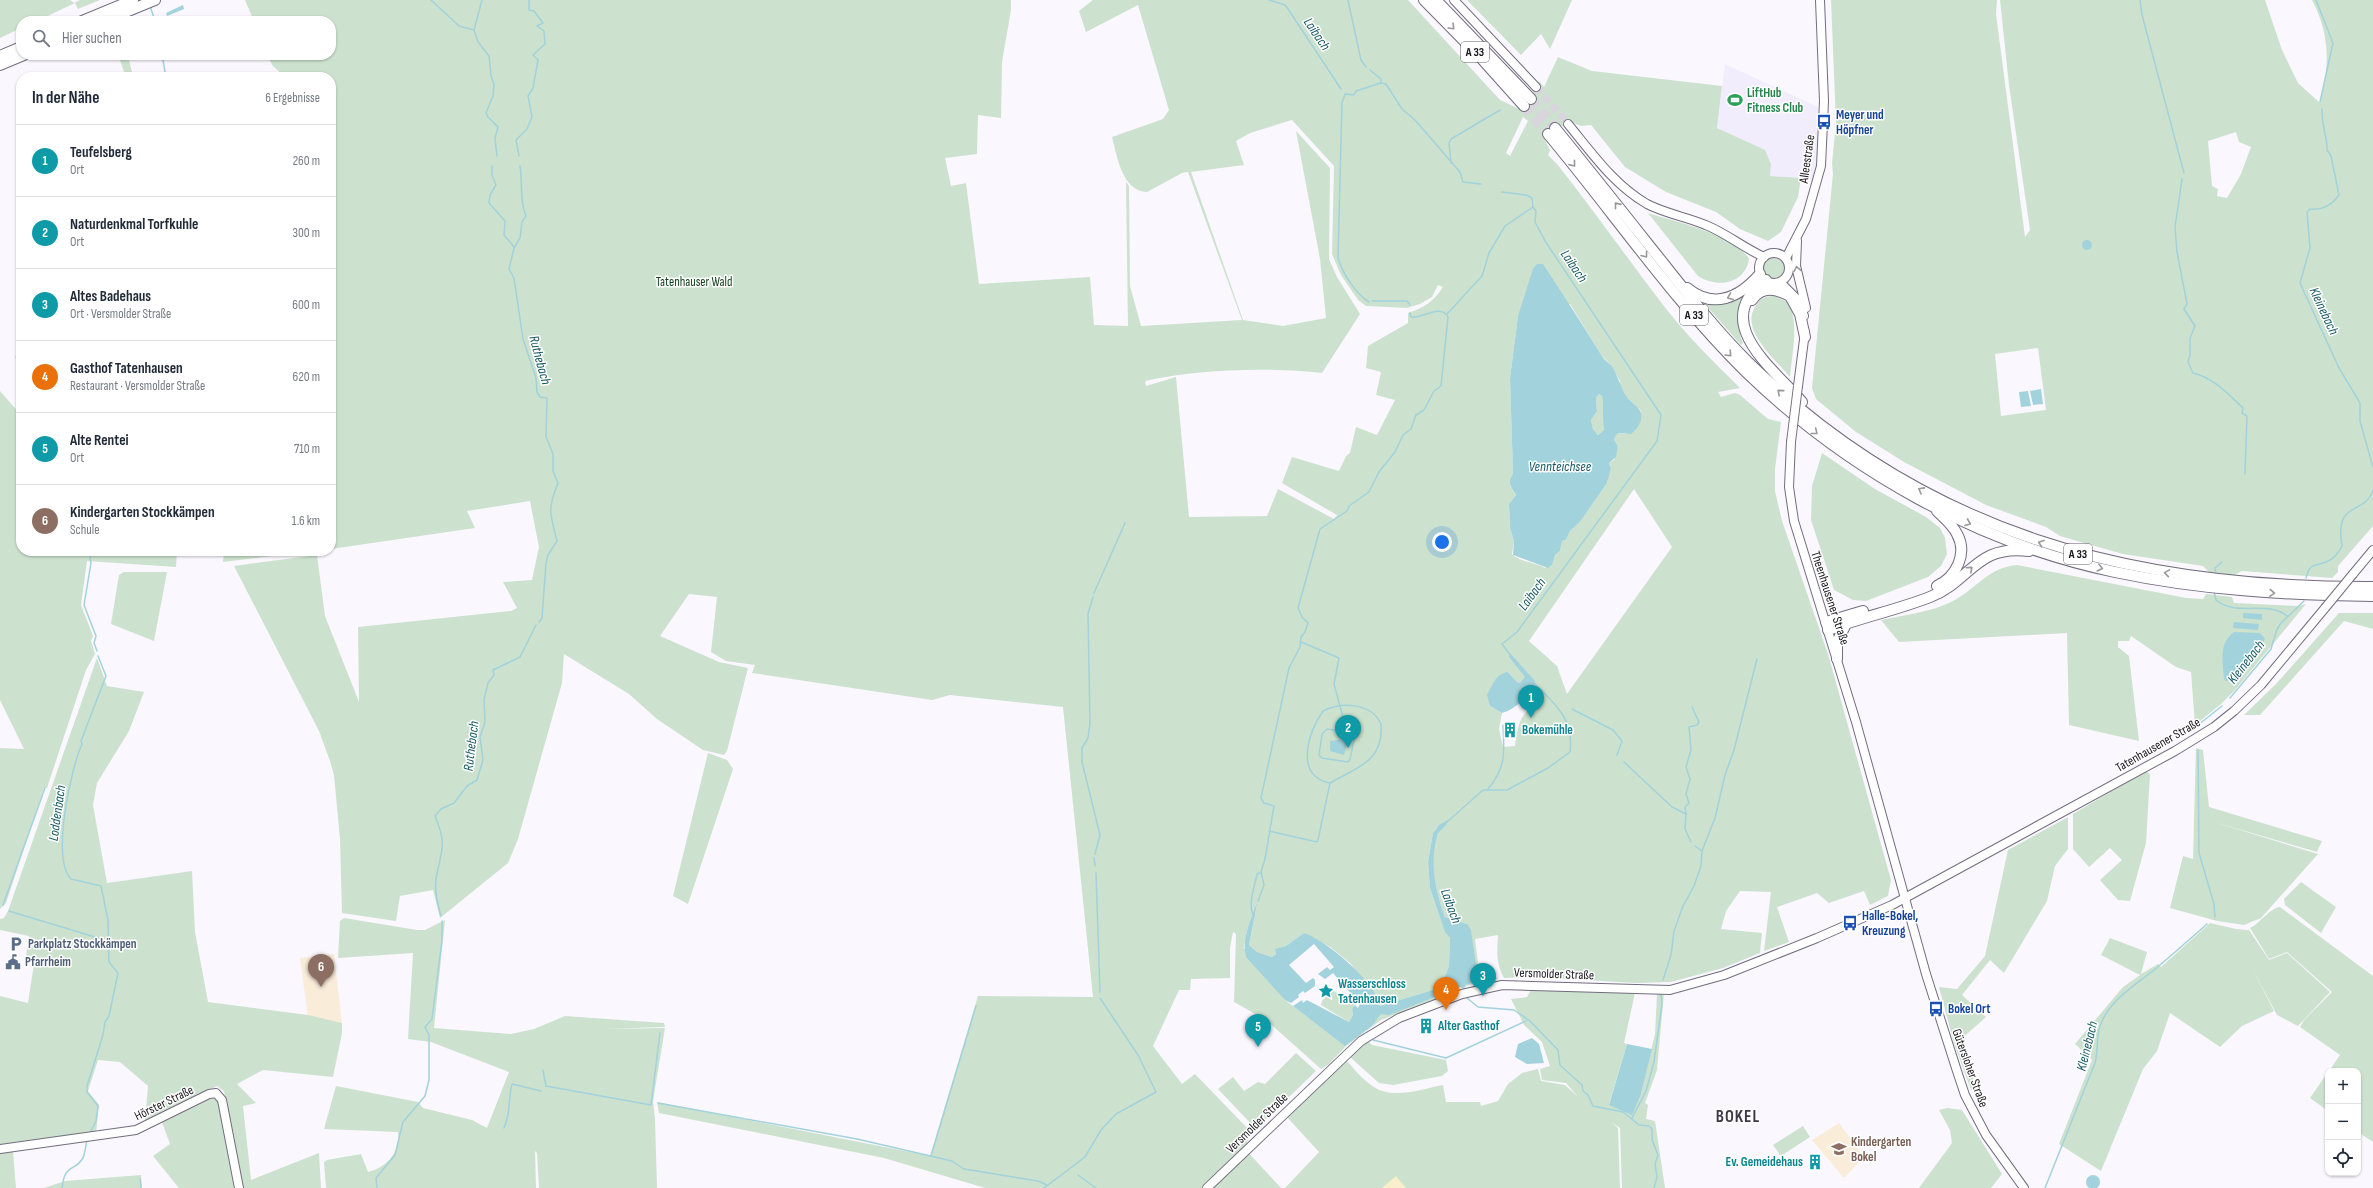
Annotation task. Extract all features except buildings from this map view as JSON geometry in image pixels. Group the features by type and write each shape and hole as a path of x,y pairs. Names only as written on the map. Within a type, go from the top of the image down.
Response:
{"highway":[{"path":"94,16 133,0"},
{"path":"116,16 155,0"},
{"name":"A 33","path":"1424,0 1527,103 1436,0"},
{"path":"0,56 16,49"},
{"path":"0,65 16,58"},
{"name":"A 33","path":"2206,583 2089,557 2003,529 1956,508 1920,489 1832,434 1780,391 1747,360 1709,320 1552,131 1677,296 1747,372 1820,436 1859,464 1932,506 1969,524 2049,554 2114,572 2206,583 2234,586 2373,596"},
{"path":"1676,279 1700,297 1722,301 1736,295 1763,277"},
{"path":"1763,277 1744,304 1741,318 1744,328 1754,349 1832,434"},
{"path":"1744,328 1748,306 1754,297 1764,290 1776,290 1790,296 1796,305 1805,337"},
{"path":"1827,626 1926,591 1944,583 1952,576 1960,562 1961,544 1952,527 1932,506"},
{"path":"1827,626 1846,624 1945,590 1980,561 2001,551 2013,550 2049,554"},
{"name":"A 33","path":"2234,586 2373,587"},
{"path":"1837,659 1837,642 1846,624"}],"main road":[{"path":"1454,0 1536,87"},
{"name":"Alleestraße","path":"1786,258 1806,219 1821,166 1823,137 1820,0"},
{"path":"1568,124 1606,170 1624,188 1648,204 1706,225 1733,239 1762,260"},
{"name":"Alleestraße","path":"1778,253 1794,235 1812,201"},
{"path":"1806,219 1796,242 1795,252 1805,303 1806,321"},
{"path":"1778,253 1786,258 1789,267 1783,279 1763,277 1762,260 1768,254 1778,253"},
{"name":"Theenhausener Straße","path":"1783,279 1798,300 1806,321 1791,442 1789,487 1794,521 1837,659 1905,898"},
{"name":"Tatenhausener Straße","path":"1905,898 2175,751 2214,727 2234,711 2261,685 2373,550"},
{"name":"Versmolder Straße","path":"1207,1188 1361,1041 1399,1018 1462,994 1502,985 1641,990 1670,990 1684,987 1761,961 1905,898"},
{"name":"Gütersloher Straße","path":"1905,898 1934,1004 1965,1095 1994,1149 2024,1188"},
{"name":"Hörster Straße","path":"0,1149 136,1130 209,1094 216,1093 222,1100 239,1188"}],"shaded area":[{"path":"1725,64 1818,107 1817,165 1812,179 1770,176 1771,164 1717,128"},
{"path":"334,954 342,1031 309,1025 300,958"},
{"name":"Kindergarten Bokel","path":"1839,1123 1864,1157 1844,1178 1812,1140"}],"green space":[{"path":"0,0 70,0 74,3 80,0 100,0 78,9 75,3 48,16 16,16 16,30 0,38"},
{"name":"Tatenhauser Wald","path":"245,0 1011,0 1011,10 1002,62 1001,118 978,115 977,154 945,158 951,186 966,183 979,284 1090,277 1094,325 1128,326 1126,182 1129,186 1130,286 1141,326 1242,320 1188,172 1182,173 1147,192 1132,186 1122,171 1112,137 1163,119 1169,110 1138,5 1086,32 1079,11 1093,0 1408,0 1500,100 1517,108 1528,104 1539,81 1544,87 1558,57 1592,71 1722,86 1717,128 1765,150 1771,164 1770,176 1801,178 1798,197 1781,232 1768,241 1740,229 1716,212 1666,192 1625,167 1591,125 1581,126 1574,123 1550,129 1545,140 1550,150 1548,155 1571,182 1675,320 1702,350 1740,388 1718,392 1721,397 1735,393 1740,395 1768,419 1781,422 1775,469 1775,491 1782,521 1828,654 1891,880 1888,896 1870,905 1864,891 1829,903 1817,893 1777,907 1789,942 1764,951 1771,892 1740,891 1726,911 1721,929 1762,933 1760,953 1723,968 1671,982 1635,983 1536,977 1504,978 1498,962 1498,935 1475,939 1480,980 1465,987 1467,985 1467,924 1445,917 1438,895 1433,870 1434,845 1438,834 1445,825 1439,825 1433,833 1428,862 1430,888 1445,931 1450,938 1449,966 1445,976 1433,990 1380,1006 1379,1000 1350,963 1330,947 1304,933 1286,946 1275,950 1276,954 1272,957 1257,952 1249,945 1258,899 1247,930 1244,948 1285,1000 1345,1045 1373,1025 1381,1014 1462,988 1381,1020 1346,1046 1329,1064 1321,1069 1266,1020 1234,1002 1236,934 1233,932 1230,948 1230,978 1191,979 1190,990 1179,990 1153,1046 1182,1084 1195,1074 1252,1133 1244,1148 1281,1188 985,1188 884,1158 659,1113 657,1102 930,1156 978,996 1093,997 1063,707 950,695 932,700 752,673 755,665 726,661 711,652 717,597 689,594 660,636 719,662 748,668 727,751 724,755 703,750 657,719 629,694 564,654 562,683 518,839 508,863 440,918 433,890 400,896 396,921 342,913 340,839 334,775 330,761 319,731 234,566 317,556 325,616 359,702 358,627 511,611 517,608 503,582 532,580 539,547 530,501 467,511 475,528 336,548 336,72 280,72 272,65 270,60 336,60 336,16 252,16","holes":["1523,117 1528,121 1510,156 1506,153","1292,120 1334,166 1332,254 1341,275 1358,300 1366,306 1407,308 1420,304 1432,297 1438,285 1443,287 1428,303 1419,309 1408,313 1408,323 1368,346 1366,368 1381,372 1376,395 1395,400 1377,435 1356,427 1350,453 1346,456 1339,471 1292,457 1282,483 1337,515 1334,519 1278,489 1267,516 1189,517 1176,377 1146,386 1145,381 1188,374 1233,370 1279,370 1322,373 1360,314 1337,277 1329,259 1330,168 1296,131 1320,259 1326,318 1283,326 1243,320 1191,172 1244,165 1236,141 1250,133","1570,304 1602,356 1610,364 1620,381 1620,385 1626,396 1641,411 1627,434 1619,433 1616,435 1614,440 1618,446 1614,460 1609,463 1611,469 1607,483 1580,522 1570,531 1566,540 1562,541 1560,551 1555,555 1553,563 1545,568 1519,559 1512,554 1514,541 1510,528 1509,504 1516,495 1511,488 1510,483 1513,474 1510,378 1518,316","1634,489 1672,547 1567,694 1557,666 1529,641","1509,657 1534,684 1530,693 1538,704 1527,711 1520,721 1515,746 1503,747 1499,729 1502,713 1490,706 1508,672 1517,682 1520,683 1526,677"]},
{"path":"1467,0 1572,0 1550,49 1541,34 1521,55"},
{"path":"1831,0 1997,0 1996,14 2025,237 2030,230 2009,85 2000,0 2265,0 2282,50 2298,83 2320,103 2326,76 2326,50 2322,25 2312,0 2373,0 2373,526 2338,566 2338,572 2332,578 2242,571 2234,575 2209,572 2203,566 2123,554 2060,536 2046,527 1986,505 1904,462 1856,432 1816,399 1812,388 1833,174 1832,163 1836,123","holes":["2236,132 2239,142 2251,147 2241,174 2227,198 2217,196 2218,189 2212,186 2208,141","2038,348 2046,410 2001,416 1995,354"]},
{"path":"120,60 129,60 132,72 124,72"},
{"path":"1648,213 1703,230 1731,243 1742,250 1749,259 1746,268 1736,279 1729,282 1721,283 1705,280 1698,276"},
{"path":"1770,258 1778,258 1784,264 1784,272 1778,278 1770,278 1764,272 1764,264"},
{"path":"1749,290 1742,303 1739,316 1738,323 1743,343 1741,345 1704,303 1717,305 1728,303 1739,298"},
{"path":"1769,296 1775,296 1789,303 1794,320 1794,339 1790,377 1762,345 1752,326 1752,316 1759,301"},
{"path":"0,391 16,409 16,556 177,556 176,567 87,561 81,605 93,636 91,641 95,654 86,670 47,788 44,788 6,903 0,909 0,748 24,749 0,700"},
{"path":"1599,394 1602,396 1604,430 1598,435 1593,429 1591,420 1597,411 1596,398"},
{"path":"1822,453 1875,489 1926,517 1940,528 1945,538 1947,554 1941,566 1928,577 1866,601 1853,600 1834,590 1811,520 1812,486"},
{"path":"224,556 272,556 223,562"},
{"path":"2017,565 2186,598 2203,599 2206,594 2232,597 2234,603 2298,606 2306,604 2235,690 2221,704 2195,725 2191,672 2176,667 2131,636 2129,641 2118,641 2118,647 2129,656 2139,741 2069,725 2067,633 1899,642 1881,620 1918,613 1945,605 1961,596 1983,579 1998,570"},
{"path":"124,572 167,572 154,641 111,624 119,575"},
{"path":"2339,613 2373,613 2373,629 2344,621 2260,715 2244,715 2276,684"},
{"path":"97,658 107,686 144,692 129,731 97,783 93,805 107,883 192,871 195,932 208,1002 308,1015 342,1023 342,1033 333,1077 263,1070 237,1084 256,1103 243,1106 251,1180 319,1153 321,1188 242,1188 224,1091 217,1086 145,1122 148,1086 120,1062 98,1060 88,1091 99,1105 96,1133 0,1147 0,996 28,1003 35,957 26,956 29,936 0,930 0,919 4,918 8,911"},
{"path":"2196,748 2203,750 2209,807 2322,841 2317,852 2214,822 2318,854 2261,918 2244,925 2217,921 2170,908 2183,856 2193,859"},
{"path":"708,753 727,760 733,769 688,904 673,896"},
{"path":"2146,771 2150,774 2146,843 2130,901 2118,900 2100,880 2122,860 2110,848 2089,867 2073,849 2073,814"},
{"path":"2068,817 2068,849 2055,866 2047,901 2004,973 1990,960 1962,995 1986,1017 1959,1041 1977,1087 1971,1090 1954,1043 1939,987 1957,989 1985,956 2008,850"},
{"path":"2301,882 2336,907 2321,933 2285,905 2284,899"},
{"path":"2280,907 2373,976 2373,1142 2361,1134 2361,1068 2331,1068 2340,1055 2300,1027 2304,1020 2332,992 2287,952 2269,959 2250,928 2276,908"},
{"path":"344,918 417,930 425,930 445,920 434,1028 511,1034 534,1029 565,1016 664,1023 665,1027 605,1029 665,1028 653,1101 657,1188 539,1188 537,1153 535,1151 536,1188 326,1188 324,1162 327,1160 361,1154 368,1172 381,1167 391,1158 397,1146 398,1140 398,1132 324,1129 336,1086 418,1102 423,1108 472,1120 487,1128 509,1072 431,1042 408,1039 413,953 338,958 340,921"},
{"path":"2210,923 2236,929 2249,930 2269,960 2287,953 2330,992 2298,1026 2277,1015 2253,970 2274,1011 2242,1026 2220,1047 2170,1013 2157,1051 2143,1069 2101,1171 2059,1144 2092,1060 2075,1044 2123,987 2140,975 2101,955 2110,938 2147,952 2141,974 2158,964 2161,967"},
{"path":"1491,974 1498,979 1484,981 1483,976"},
{"path":"1532,988 1635,993 1624,1043 1627,1044 1609,1104 1641,1094 1655,1034 1657,994 1664,993 1657,1070 1645,1103 1648,1105 1646,1119 1655,1121 1665,1188 1622,1188 1620,1128 1611,1122 1618,1128 1620,1188 1285,1188 1319,1152 1286,1116 1347,1061 1358,1074 1379,1090 1397,1093 1416,1091 1443,1085 1446,1102 1480,1102 1481,1106 1498,1101 1508,1084 1522,1073 1538,1069 1541,1081 1565,1085 1578,1097 1566,1083 1542,1080 1540,1069 1550,1066 1542,1042 1524,1025 1511,999 1527,997"},
{"path":"1332,990 1340,995 1343,992 1355,1005 1352,1009 1353,1015 1349,1022 1321,1005 1322,1001"},
{"path":"1368,1041 1372,1045 1446,1060 1448,1071 1442,1076 1393,1085 1379,1083 1350,1057"},
{"path":"1296,1053 1316,1071 1256,1129 1218,1089 1233,1077 1244,1091 1258,1082 1265,1084"},
{"path":"2325,1076 2325,1109 2310,1098"},
{"path":"212,1097 218,1102 235,1188 179,1188 153,1156 170,1144 162,1122"},
{"path":"1947,1108 1962,1110 2002,1174 1991,1188 1919,1188 1952,1143 1950,1130 1939,1110"},
{"path":"1803,1126 1810,1137 1781,1156 1773,1145"},
{"path":"13,1151 16,1188 0,1188 0,1153"},
{"path":"141,1175 142,1188 44,1188 65,1181"}],"sand":[{"path":"1396,1176 1406,1188 1382,1188"}],"water":[{"path":"183,5 184,9 167,16 166,13"},
{"path":"2085,240 2089,240 2091,241 2091,249 2085,250 2082,247 2082,243"},
{"name":"Vennteichsee","path":"1537,264 1543,264 1605,360 1611,365 1625,393 1641,413 1639,425 1631,434 1619,433 1616,435 1614,440 1618,446 1616,457 1609,463 1611,469 1607,483 1580,522 1570,531 1566,540 1562,541 1560,551 1555,555 1553,563 1548,568 1513,555 1514,541 1510,528 1509,504 1516,495 1510,482 1513,474 1510,378 1518,316 1533,269","holes":["1599,394 1602,396 1604,430 1598,435 1593,429 1591,420 1597,411 1596,398"]},
{"path":"2041,389 2043,404 2033,405 2030,391"},
{"path":"2028,391 2031,406 2021,407 2019,392"},
{"path":"2243,613 2262,614 2262,620 2243,618"},
{"path":"2234,622 2259,624 2258,630 2233,628"},
{"path":"2234,632 2260,633 2265,639 2240,678 2226,681 2224,679 2223,653 2226,642"},
{"path":"1511,654 1535,681 1527,696 1522,701 1512,709 1502,713 1490,706 1487,695 1497,677 1504,673 1508,672 1517,682 1520,683 1525,677 1509,657"},
{"path":"1345,739 1348,741 1344,755 1330,751 1330,741"},
{"path":"1448,820 1439,832 1435,847 1434,868 1436,888 1445,917 1467,924 1471,930 1478,979 1466,985 1464,989 1460,987 1389,1015 1381,1014 1373,1025 1345,1046 1293,1006 1302,1000 1303,1003 1307,1000 1349,1022 1353,1015 1352,1009 1355,1005 1358,1008 1360,1004 1333,973 1325,979 1318,974 1327,967 1330,970 1334,967 1314,944 1289,965 1306,983 1313,978 1315,980 1315,986 1305,993 1303,991 1298,995 1299,997 1291,1003 1285,1000 1246,957 1246,935 1258,899 1249,945 1257,952 1272,957 1276,954 1275,949 1286,946 1304,933 1325,944 1349,963 1369,985 1380,1006 1433,990 1445,976 1449,966 1450,938 1445,932 1430,888 1428,862 1433,833 1439,825"},
{"path":"1532,1038 1539,1044 1544,1063 1527,1064 1515,1057 1518,1044"},
{"path":"1627,1044 1652,1049 1641,1094 1632,1115 1609,1105"},
{"path":"2093,1175 2098,1177 2100,1182 2098,1187 2093,1189 2088,1187 2086,1182 2088,1177"}],"waterway":[{"path":"431,0 459,26 474,30"},
{"path":"482,0 474,30 478,42 489,56 491,76 494,84 493,96 486,113 498,127 495,138 497,156"},
{"name":"Ruthebach","path":"519,156 516,140 527,129 532,117 528,96 533,88 538,60 533,55 545,44 544,31 537,26 543,23 534,11 529,10 529,0"},
{"name":"Laibach","path":"1269,0 1285,5 1341,89"},
{"path":"1348,0 1361,60 1366,67"},
{"path":"2140,0 2142,15 2184,173"},
{"name":"Kleinebach","path":"2316,0 2333,43 2320,102"},
{"name":"Loddenbach","path":"150,6 153,16"},
{"name":"Loddenbach","path":"163,60 165,72"},
{"path":"1370,70 1381,79 1381,83"},
{"name":"Laibach","path":"1369,302 1359,294 1350,283 1338,258 1342,103 1345,94 1354,95 1356,91 1381,83 1386,84 1402,109 1415,120 1460,172 1463,182 1481,184"},
{"name":"Kleinebach","path":"2322,109 2322,120 2327,150 2331,156 2339,195 2327,206 2319,209 2310,209 2307,212 2310,248 2300,283 2339,368 2360,403 2360,421 2373,467"},
{"path":"1451,163 1449,143 1451,139 1500,110"},
{"path":"492,166 492,175 496,185 490,195 489,203 505,221 504,235 514,247"},
{"name":"Ruthebach","path":"520,166 522,198 526,216 522,222 520,238 514,248 509,269 514,278 523,339 536,378 537,392 540,397 547,398 546,437 553,454 553,471 558,483 551,506 551,517 557,541 548,555 546,563 542,618 539,622"},
{"path":"2182,179 2175,227 2177,252 2187,304 2184,309 2195,326 2190,338 2190,355 2188,362 2193,373 2201,375 2214,383 2243,408 2242,413 2247,416 2245,474"},
{"name":"Laibach","path":"1502,192 1526,195 1532,198 1533,207 1536,211 1535,222 1545,241 1661,415 1657,441 1517,632 1502,644 1511,656"},
{"path":"1447,314 1482,276 1489,253 1505,226 1533,207"},
{"name":"Laibach","path":"1372,301 1407,301 1410,305"},
{"name":"Laibach","path":"1258,901 1264,885 1261,872 1265,859 1274,806 1264,803 1261,798 1289,668 1300,647 1301,637 1305,632 1308,623 1302,617 1298,608 1320,529 1347,511 1349,506 1369,492 1379,472 1395,452 1403,435 1411,429 1416,415 1424,410 1434,391 1441,386 1448,317 1441,311 1431,312 1415,317 1411,317 1410,313"},
{"name":"Kleinebach","path":"2306,578 2311,567 2329,561 2334,557 2342,546 2342,521 2346,514 2364,503 2369,498 2373,490"},
{"path":"1094,593 1125,523"},
{"name":"Loddenbach","path":"91,556 91,563 84,605 96,636 94,643 97,651"},
{"path":"2216,574 2215,568 2222,562"},
{"path":"2214,592 2216,600 2224,605 2242,608 2271,609 2280,611 2287,616"},
{"path":"1093,597 1088,614 1090,723 1088,738 1082,748 1082,762 1100,835 1095,854"},
{"name":"Kleinebach","path":"2230,698 2271,649 2277,629 2281,623 2304,601"},
{"name":"Ruthebach","path":"441,916 436,884 442,842 439,826 435,816 441,809 454,803 467,786 477,780 483,760 480,737 485,722 484,699 488,683 494,675 493,670 520,657 536,625"},
{"path":"1301,642 1339,658 1334,684 1347,732"},
{"name":"Loddenbach","path":"90,1133 96,1121 98,1106 87,1092 87,1086 103,1035 105,1022 109,1016 118,973 109,962 108,920 101,886 71,879 65,868 63,834 68,792 82,744 81,741 106,676 98,656"},
{"path":"1702,851 1715,818 1725,775 1734,750 1757,659"},
{"name":"Laibach","path":"1447,822 1483,790 1507,790 1548,768 1570,752 1571,740 1569,730 1562,713 1534,683"},
{"path":"1269,831 1317,842 1330,783 1367,762 1378,747 1381,737 1381,724 1370,711 1347,705 1338,706 1323,711 1309,741 1307,752 1308,763 1312,772 1319,779 1330,783"},
{"name":"Kleinebach","path":"2198,725 2222,706"},
{"path":"1686,814 1685,807 1689,803 1686,794 1690,779 1686,767 1691,750 1689,727 1697,725 1699,722 1692,707"},
{"path":"1572,709 1613,730 1622,741 1617,755"},
{"path":"1488,789 1498,773 1503,758 1503,725"},
{"path":"1327,729 1347,732 1355,736 1348,762 1322,758 1319,755 1322,734 1327,729"},
{"name":"Kleinebach","path":"2198,750 2199,853 2214,904 2215,917"},
{"path":"1624,762 1672,807 1686,814 1685,829 1691,842"},
{"path":"3,905 45,788"},
{"path":"1663,980 1671,955 1674,931 1683,906 1694,886 1701,866 1702,851 1695,846"},
{"path":"1094,858 1095,866"},
{"name":"Laibach","path":"1254,916 1251,901 1257,874 1261,872"},
{"path":"1096,873 1100,992"},
{"path":"9,911 108,941"},
{"name":"Ruthebach","path":"377,1188 376,1178 395,1155 403,1122 425,1096 429,1080 429,1035 425,1027 432,1019 442,940 442,921"},
{"name":"Kleinebach","path":"2045,1188 2095,1063 2098,1036 2102,1021 2118,999 2207,924"},
{"path":"1632,1118 1646,1091 1654,1062 1662,1004 1661,993"},
{"path":"1044,1188 1085,1157 1101,1130 1116,1114 1156,1092 1138,1055 1100,998"},
{"name":"Laibach","path":"1467,998 1478,1007 1514,1010 1530,1021 1558,1050 1560,1065 1582,1085 1583,1091 1588,1095 1593,1106 1623,1112 1639,1125 1649,1126 1652,1129 1652,1140 1658,1155 1655,1164 1657,1177 1654,1188"},
{"path":"931,1156 976,1006"},
{"name":"Laibach","path":"1373,1040 1446,1058 1526,1021"},
{"path":"543,1070 546,1086 651,1105 660,1033"},
{"path":"504,1128 508,1117 512,1084 541,1091"},
{"path":"658,1103 857,1139 952,1161 964,1169 1038,1181 1047,1185"},
{"name":"Loddenbach","path":"62,1188 65,1174 80,1163 83,1158 87,1139"},
{"path":"1078,1175 1096,1188"},
{"path":"140,1179 141,1188"}],"tunnel":[{"path":"1536,87 1568,124"},
{"path":"1531,99 1555,128"},
{"path":"1524,106 1548,134"}],"place":[{"name":"LiftHub Fitness Club","path":"1735,100"},
{"name":"Meyer und Höpfner","path":"1824,122"},
{"name":"Teufelsberg","path":"1531,718"},
{"name":"Bokemühle","path":"1510,730"},
{"name":"Naturdenkmal Torfkuhle","path":"1348,748"},
{"name":"Halle-Bokel, Kreuzung","path":"1850,923"},
{"name":"Parkplatz Stockkämpen","path":"16,944"},
{"name":"Pfarrheim","path":"13,962"},
{"name":"Kindergarten Stockkämpen","path":"321,987"},
{"name":"Wasserschloss Tatenhausen","path":"1326,991"},
{"name":"Altes Badehaus","path":"1483,996"},
{"name":"Bokel Ort","path":"1936,1009"},
{"name":"Gasthof Tatenhausen","path":"1446,1010"},
{"name":"Alter Gasthof","path":"1426,1026"},
{"name":"Alte Rentei","path":"1258,1047"},
{"name":"Kindergarten Bokel","path":"1839,1149"},
{"name":"Ev. Gemeidehaus","path":"1815,1162"}],"district":[{"name":"BOKEL","path":"1738,1117"}]}
